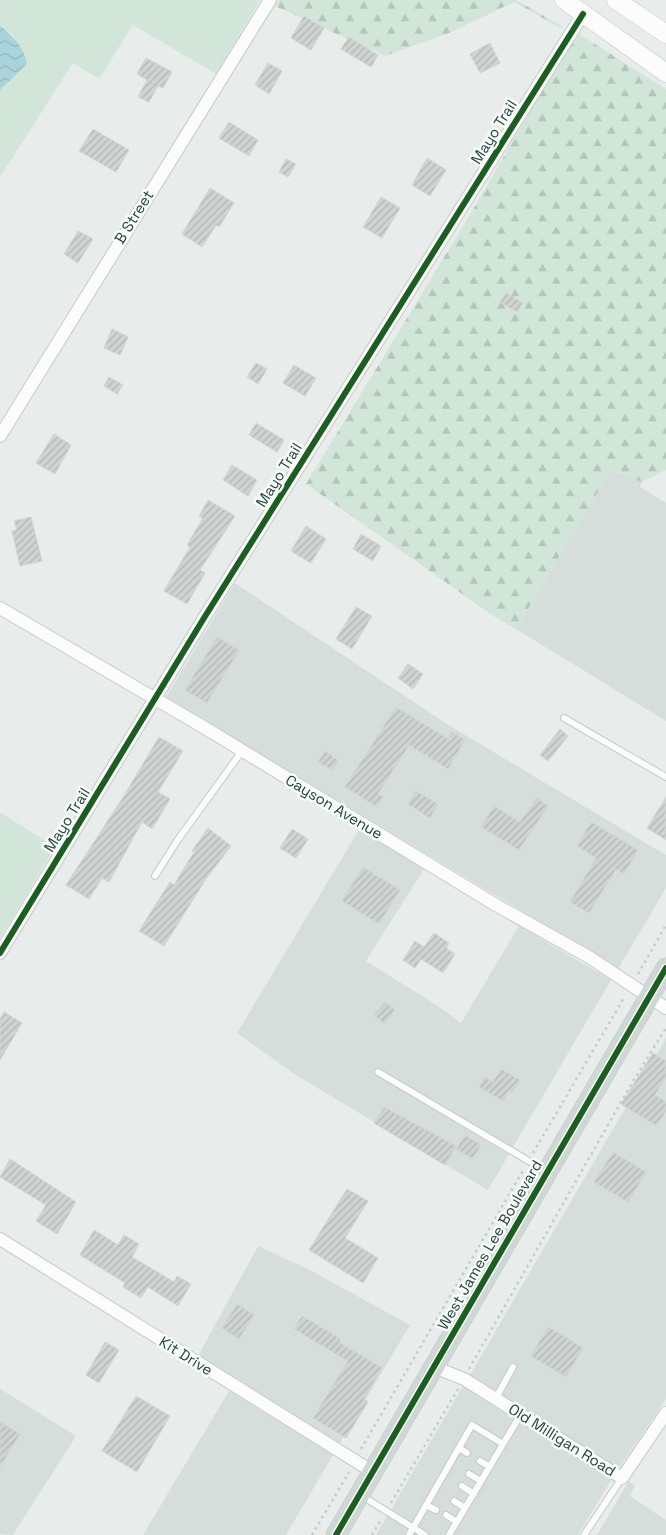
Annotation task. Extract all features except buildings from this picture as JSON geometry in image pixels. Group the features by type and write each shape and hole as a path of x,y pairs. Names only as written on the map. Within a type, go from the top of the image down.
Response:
{"main road":[{"path":"564,0 666,73"},
{"path":"616,0 666,34"},
{"name":"West James Lee Boulevard","path":"336,1535 666,968"}],"street":[{"name":"B Street","path":"0,436 270,0"},
{"name":"Mayo Trail","path":"0,952 204,618 583,14"},
{"name":"Cayson Avenue","path":"0,608 156,699 496,905 589,957 666,1008"},
{"name":"Kit Drive","path":"0,1239 373,1472"},
{"name":"Old Milligan Road","path":"434,1366 464,1379 496,1398 622,1478 666,1413"}],"lane":[{"path":"564,718 666,777"},
{"path":"155,876 177,841 242,751"},
{"path":"378,1072 548,1172"},
{"path":"496,1398 514,1367"},
{"path":"449,1535 521,1414"},
{"path":"409,1535 472,1425 503,1444"},
{"path":"459,1448 467,1453"},
{"path":"480,1461 490,1467"},
{"path":"450,1463 458,1467"},
{"path":"470,1474 481,1481"},
{"path":"444,1475 451,1479"},
{"path":"584,1535 622,1478"},
{"path":"462,1486 474,1494"},
{"path":"435,1490 443,1494"},
{"path":"360,1494 425,1535"},
{"path":"454,1501 465,1508"},
{"path":"426,1504 436,1510"},
{"path":"446,1516 457,1522"}],"path":[{"path":"312,1535 666,925"},
{"path":"372,1535 464,1379 633,1081 666,1028"}],"shaded area":[{"path":"611,470 642,482 640,487 666,503 666,721 516,629"},
{"path":"235,583 450,726 666,855 666,888 618,969 166,697"},
{"path":"359,830 424,869 366,961 435,1004 461,1023 519,926 611,980 488,1190 296,1075 237,1033"},
{"path":"666,1038 666,1399 619,1468 470,1375"},
{"path":"258,1246 310,1270 410,1325 340,1443 198,1356"},
{"path":"463,1386 612,1479 578,1535 376,1535"},
{"path":"0,1389 76,1436 13,1535 0,1534"},
{"path":"229,1391 333,1455 286,1535 143,1535"},
{"path":"629,1481 635,1485 630,1496 666,1520 666,1535 597,1535"}],"green space":[{"path":"0,0 260,0 216,74 133,25 99,79 73,63 0,177 0,90 27,64 13,35 0,26"},
{"path":"279,0 516,0 562,26 560,28 514,2 449,33 385,56 275,6"},
{"path":"576,32 666,89 666,470 642,482 611,470 516,629 495,617 306,484 471,213"},
{"path":"0,812 55,847 0,938"}],"water":[{"path":"0,26 18,43 27,64 0,90"}],"cycle path":[{"path":"0,953 204,618 583,14"},
{"path":"336,1535 666,968"}]}
